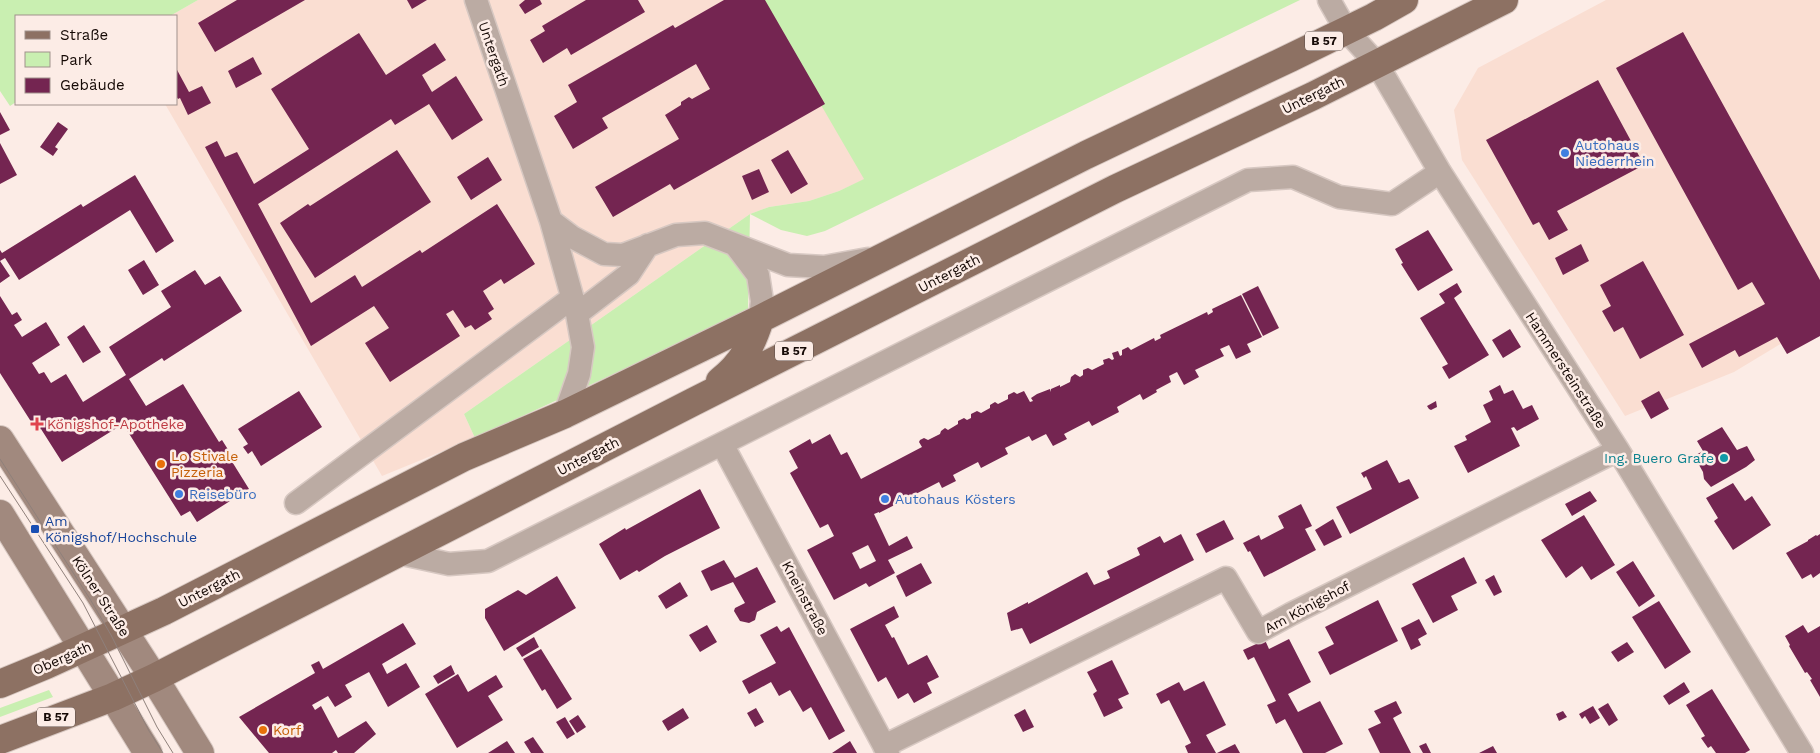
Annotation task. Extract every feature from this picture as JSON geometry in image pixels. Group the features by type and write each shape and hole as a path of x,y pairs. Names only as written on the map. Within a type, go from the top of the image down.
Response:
{"main road":[{"name":"Untergath","path":"123,630 164,611 464,457 565,414 760,319 1086,155 1374,17 1404,0"},
{"name":"Untergath","path":"154,678 693,402 1115,189 1313,96 1504,0"},
{"name":"B 57","path":"693,402 735,370 753,342 760,319"},
{"name":"Kölner Straße","path":"0,440 154,678 200,753"},
{"path":"0,514 148,753"},
{"name":"Obergath","path":"0,684 123,630"},
{"name":"B 57","path":"0,740 73,710 113,697 154,678"}],"street":[{"name":"Untergath","path":"476,0 551,221 568,280 583,347 580,374 565,414"},
{"name":"Hammersteinstraße","path":"1329,0 1346,30 1377,64 1440,172 1618,450 1802,753"},
{"path":"398,553 449,564 488,561 1248,180 1293,177 1339,198 1392,204 1440,172"},
{"name":"Untergath","path":"551,221 572,237 604,254 623,254 676,235 705,233 788,264 824,267 886,256"},
{"path":"296,502 574,306 629,274 648,245"},
{"name":"Untergath","path":"736,246 758,274 762,301 760,319"},
{"name":"Kneinstraße","path":"722,444 886,749"},
{"name":"Am Königshof","path":"886,749 1226,578 1258,632 1618,450"}],"shaded area":[{"path":"198,0 760,0 865,179 839,191 809,201 769,207 750,214 464,414 475,438 382,476 166,105 178,105 178,15 172,15"},
{"path":"1606,0 1820,0 1820,320 1734,372 1625,416 1462,160 1454,110 1478,68"}],"green space":[{"path":"0,0 198,0 172,15 15,15 15,103 10,106 0,91"},
{"path":"760,0 1300,0 825,231 807,236 781,230 750,214 769,207 809,201 839,191 864,179"},
{"path":"750,214 748,312 475,438 464,414"},
{"path":"49,690 53,697 0,717 0,708"}],"building":[{"path":"237,0 305,0 215,52 198,23"},
{"path":"407,0 427,0 412,9"},
{"path":"525,0 540,0 542,4 525,14 519,5"},
{"path":"586,0 638,0 645,12 571,55 567,48 543,63 530,40 545,31 542,26"},
{"path":"724,0 765,0 825,104 674,190 670,184 613,217 595,187 679,139 665,115 681,105 681,102 689,97 692,99 710,89 696,64 602,118 608,128 573,149 554,116 577,102 568,85 673,25 675,28"},
{"path":"1683,32 1820,280 1820,336 1787,354 1777,337 1739,357 1735,350 1702,368 1689,344 1765,304 1752,282 1738,290 1616,68"},
{"path":"359,33 386,75 435,43 446,60 422,75 432,92 456,76 483,120 452,140 429,104 395,125 391,119 258,204 311,303 355,275 362,287 420,250 422,253 497,204 535,264 504,284 501,279 483,291 494,309 488,313 492,319 475,330 471,325 465,328 453,310 446,314 460,336 390,382 365,343 389,328 374,306 311,346 205,147 217,141 225,157 237,152 254,184 309,149 271,89"},
{"path":"253,57 262,74 236,88 228,71"},
{"path":"178,72 189,92 202,86 211,103 188,115 180,98 178,99"},
{"name":"Autohaus Niederrhein","path":"1598,80 1644,165 1557,211 1568,230 1549,240 1539,222 1533,225 1486,140"},
{"path":"0,112 10,130 0,135"},
{"path":"58,122 68,129 55,147 58,149 53,156 40,147"},
{"path":"0,143 17,175 0,184"},
{"path":"397,150 431,202 315,278 280,223"},
{"path":"788,150 808,184 791,194 771,160"},
{"path":"488,157 502,180 471,200 457,177"},
{"path":"759,169 769,192 752,200 742,176"},
{"path":"135,175 174,241 156,253 130,210 19,280 5,258 0,261 0,250 2,253 81,204 83,207"},
{"path":"1428,230 1453,270 1418,291 1401,264 1403,263 1395,249"},
{"path":"1581,244 1589,261 1563,275 1555,258"},
{"path":"144,260 159,285 143,295 128,270"},
{"path":"0,261 10,276 0,283"},
{"path":"1643,261 1684,335 1640,359 1623,327 1614,332 1602,311 1611,306 1600,285"},
{"path":"195,270 205,285 220,276 242,311 164,361 162,358 129,379 146,406 183,384 219,442 222,440 234,459 231,460 249,489 197,522 190,511 181,516 123,424 62,462 41,429 37,431 0,373 0,296 12,315 17,312 22,320 14,325 22,337 46,322 60,345 32,363 39,374 44,372 51,383 66,374 83,402 126,375 109,347 171,307 161,291"},
{"path":"1457,283 1462,292 1454,298 1489,355 1449,379 1442,367 1448,364 1420,318 1445,303 1439,294"},
{"path":"1258,286 1279,328 1263,336 1242,294"},
{"path":"1241,295 1262,337 1247,344 1251,352 1236,359 1229,345 1220,349 1224,356 1195,370 1199,377 1184,385 1177,372 1169,376 1171,382 1156,390 1157,392 1143,400 1140,394 1117,407 1119,412 1092,426 1089,421 1064,434 1067,439 1053,446 1046,434 1032,441 1029,436 1005,448 1008,454 981,468 978,462 953,475 956,481 942,488 939,482 874,514 889,546 907,536 913,548 888,560 895,573 869,587 866,583 834,600 807,550 834,536 828,524 820,528 790,473 798,468 789,451 810,439 812,444 830,434 841,455 847,452 861,479 922,447 919,442 920,440 924,438 928,440 940,434 945,428 948,430 958,424 958,421 964,418 967,420 971,418 971,414 977,411 981,413 990,408 990,405 995,402 998,404 1008,399 1008,395 1014,392 1017,394 1024,391 1030,402 1033,401 1031,398 1037,394 1050,389 1051,392 1051,389 1070,382 1071,377 1075,374 1080,377 1083,375 1083,370 1088,368 1092,370 1104,364 1103,360 1114,359 1112,353 1118,351 1120,356 1122,355 1122,350 1128,347 1131,350 1154,338 1155,341 1161,338 1160,335 1207,312 1208,315 1213,312 1212,309","holes":["868,545 876,561 860,569 852,553"]},
{"path":"84,325 101,352 83,363 67,337"},
{"path":"1510,329 1521,347 1503,358 1492,340"},
{"path":"1500,385 1504,394 1513,390 1523,409 1532,405 1539,419 1517,431 1514,427 1511,428 1520,446 1468,473 1454,446 1467,440 1465,436 1491,422 1483,405 1493,400 1489,391"},
{"path":"299,391 322,427 261,466 252,451 248,454 243,447 248,444 238,429"},
{"path":"1659,391 1669,409 1651,419 1641,401"},
{"path":"1436,401 1437,407 1429,409 1427,406"},
{"name":"Ing. Buero Grafe","path":"1722,427 1737,450 1747,446 1755,460 1711,487 1704,479 1703,472 1694,456 1703,451 1697,441"},
{"path":"1387,460 1399,483 1409,479 1419,498 1350,534 1336,507 1372,489 1366,476 1364,478 1361,473"},
{"path":"1733,483 1745,501 1752,496 1771,525 1733,550 1714,521 1718,518 1706,498"},
{"path":"700,489 720,528 665,556 639,572 637,570 620,580 599,544 625,528 626,530"},
{"path":"1590,491 1597,501 1572,516 1565,504"},
{"path":"1301,504 1312,526 1305,529 1316,550 1264,577 1250,551 1248,552 1243,543 1259,535 1261,540 1284,528 1278,516"},
{"path":"1584,515 1615,565 1591,580 1582,566 1566,578 1541,540"},
{"path":"1333,519 1342,537 1324,546 1315,530"},
{"path":"1224,520 1234,539 1206,553 1196,534"},
{"path":"1181,534 1194,560 1030,644 1022,628 1011,631 1007,613 1028,602 1028,604 1087,572 1094,585 1110,578 1107,571 1140,555 1137,548 1160,536 1164,543"},
{"path":"1820,534 1820,573 1813,578 1811,574 1802,579 1786,553"},
{"path":"1464,557 1477,583 1451,596 1458,610 1433,623 1412,584"},
{"path":"724,560 735,578 757,567 776,602 757,612 755,620 749,623 740,621 734,611 735,608 745,603 733,582 711,591 701,571"},
{"path":"1633,561 1655,596 1639,607 1616,572"},
{"path":"921,563 932,583 906,597 896,576"},
{"path":"1494,575 1502,592 1494,596 1485,580"},
{"path":"557,576 576,608 504,651 485,618 485,609 518,590 526,595"},
{"path":"680,582 688,596 666,609 658,596"},
{"path":"1378,600 1398,641 1330,675 1318,652 1334,644 1325,627"},
{"path":"1659,601 1691,652 1665,669 1632,617"},
{"path":"894,606 899,617 885,625 892,638 894,637 908,665 927,655 939,677 927,683 932,693 914,703 908,693 898,699 886,677 878,682 850,629"},
{"path":"1419,619 1427,634 1418,639 1421,645 1411,650 1401,628"},
{"path":"403,623 416,644 382,664 387,674 406,663 420,687 388,707 369,672 345,685 352,697 335,707 328,696 312,705 315,710 321,706 338,738 366,721 376,734 354,753 338,753 336,750 332,753 269,753 239,717 315,673 311,665 319,661 323,669"},
{"path":"707,625 717,642 700,652 689,635"},
{"path":"1803,625 1808,633 1820,626 1820,697 1810,680 1812,679 1807,672 1805,673 1785,636"},
{"path":"777,626 781,632 789,627 845,731 829,740 811,707 803,712 790,690 779,696 771,682 749,694 742,681 776,663 760,635"},
{"path":"534,637 539,647 522,657 516,648"},
{"path":"1289,639 1311,682 1288,694 1298,712 1320,701 1343,744 1325,753 1303,753 1285,719 1276,724 1267,705 1276,701 1254,657 1248,660 1243,650 1265,640 1269,649"},
{"path":"1627,642 1634,652 1618,662 1611,652"},
{"path":"541,649 572,699 557,709 545,689 542,691 523,659"},
{"path":"1112,660 1129,694 1118,699 1123,708 1104,717 1093,694 1097,691 1087,672"},
{"path":"451,665 455,674 438,684 433,676"},
{"path":"458,674 468,692 496,675 503,687 488,696 503,720 457,748 425,694"},
{"path":"1204,681 1226,725 1206,735 1216,753 1188,753 1185,746 1191,743 1169,700 1161,704 1156,694 1179,682 1184,691"},
{"path":"1684,682 1690,692 1669,705 1663,696"},
{"path":"1712,689 1750,750 1745,753 1716,753 1711,746 1708,748 1701,738 1705,736 1686,705"},
{"path":"1396,701 1402,713 1393,718 1411,753 1380,753 1368,729 1381,723 1374,711"},
{"path":"1608,703 1618,720 1609,726 1598,709"},
{"path":"1593,706 1600,718 1590,724 1585,716 1582,719 1579,714"},
{"path":"683,708 689,718 668,731 662,721"},
{"path":"756,708 764,722 755,727 747,713"},
{"path":"1025,709 1034,727 1023,732 1014,715"},
{"path":"1563,711 1567,717 1559,721 1556,714"},
{"path":"578,715 586,727 577,733 569,721"},
{"path":"565,717 575,734 567,739 556,722"},
{"path":"533,737 544,753 531,753 524,742"},
{"path":"507,741 515,753 488,753"},
{"path":"850,741 857,753 832,753"},
{"path":"1426,743 1431,753 1423,753 1419,746"},
{"path":"1235,744 1240,753 1217,753"},
{"path":"1493,746 1497,753 1479,753"}],"tram line":[{"path":"0,459 90,599 111,635 157,727 173,753"},
{"path":"0,476 83,603 149,731 163,753"}],"place":[{"name":"Autohaus Niederrhein","path":"1565,153"},
{"name":"Königshof-Apotheke","path":"37,424"},
{"name":"Ing. Buero Grafe","path":"1724,458"},
{"name":"Lo Stivale Pizzeria","path":"161,464"},
{"name":"Reisebüro","path":"179,494"},
{"name":"Autohaus Kösters","path":"885,499"},
{"name":"Am Königshof/Hochschule","path":"35,529"},
{"name":"Korf","path":"263,730"}]}
